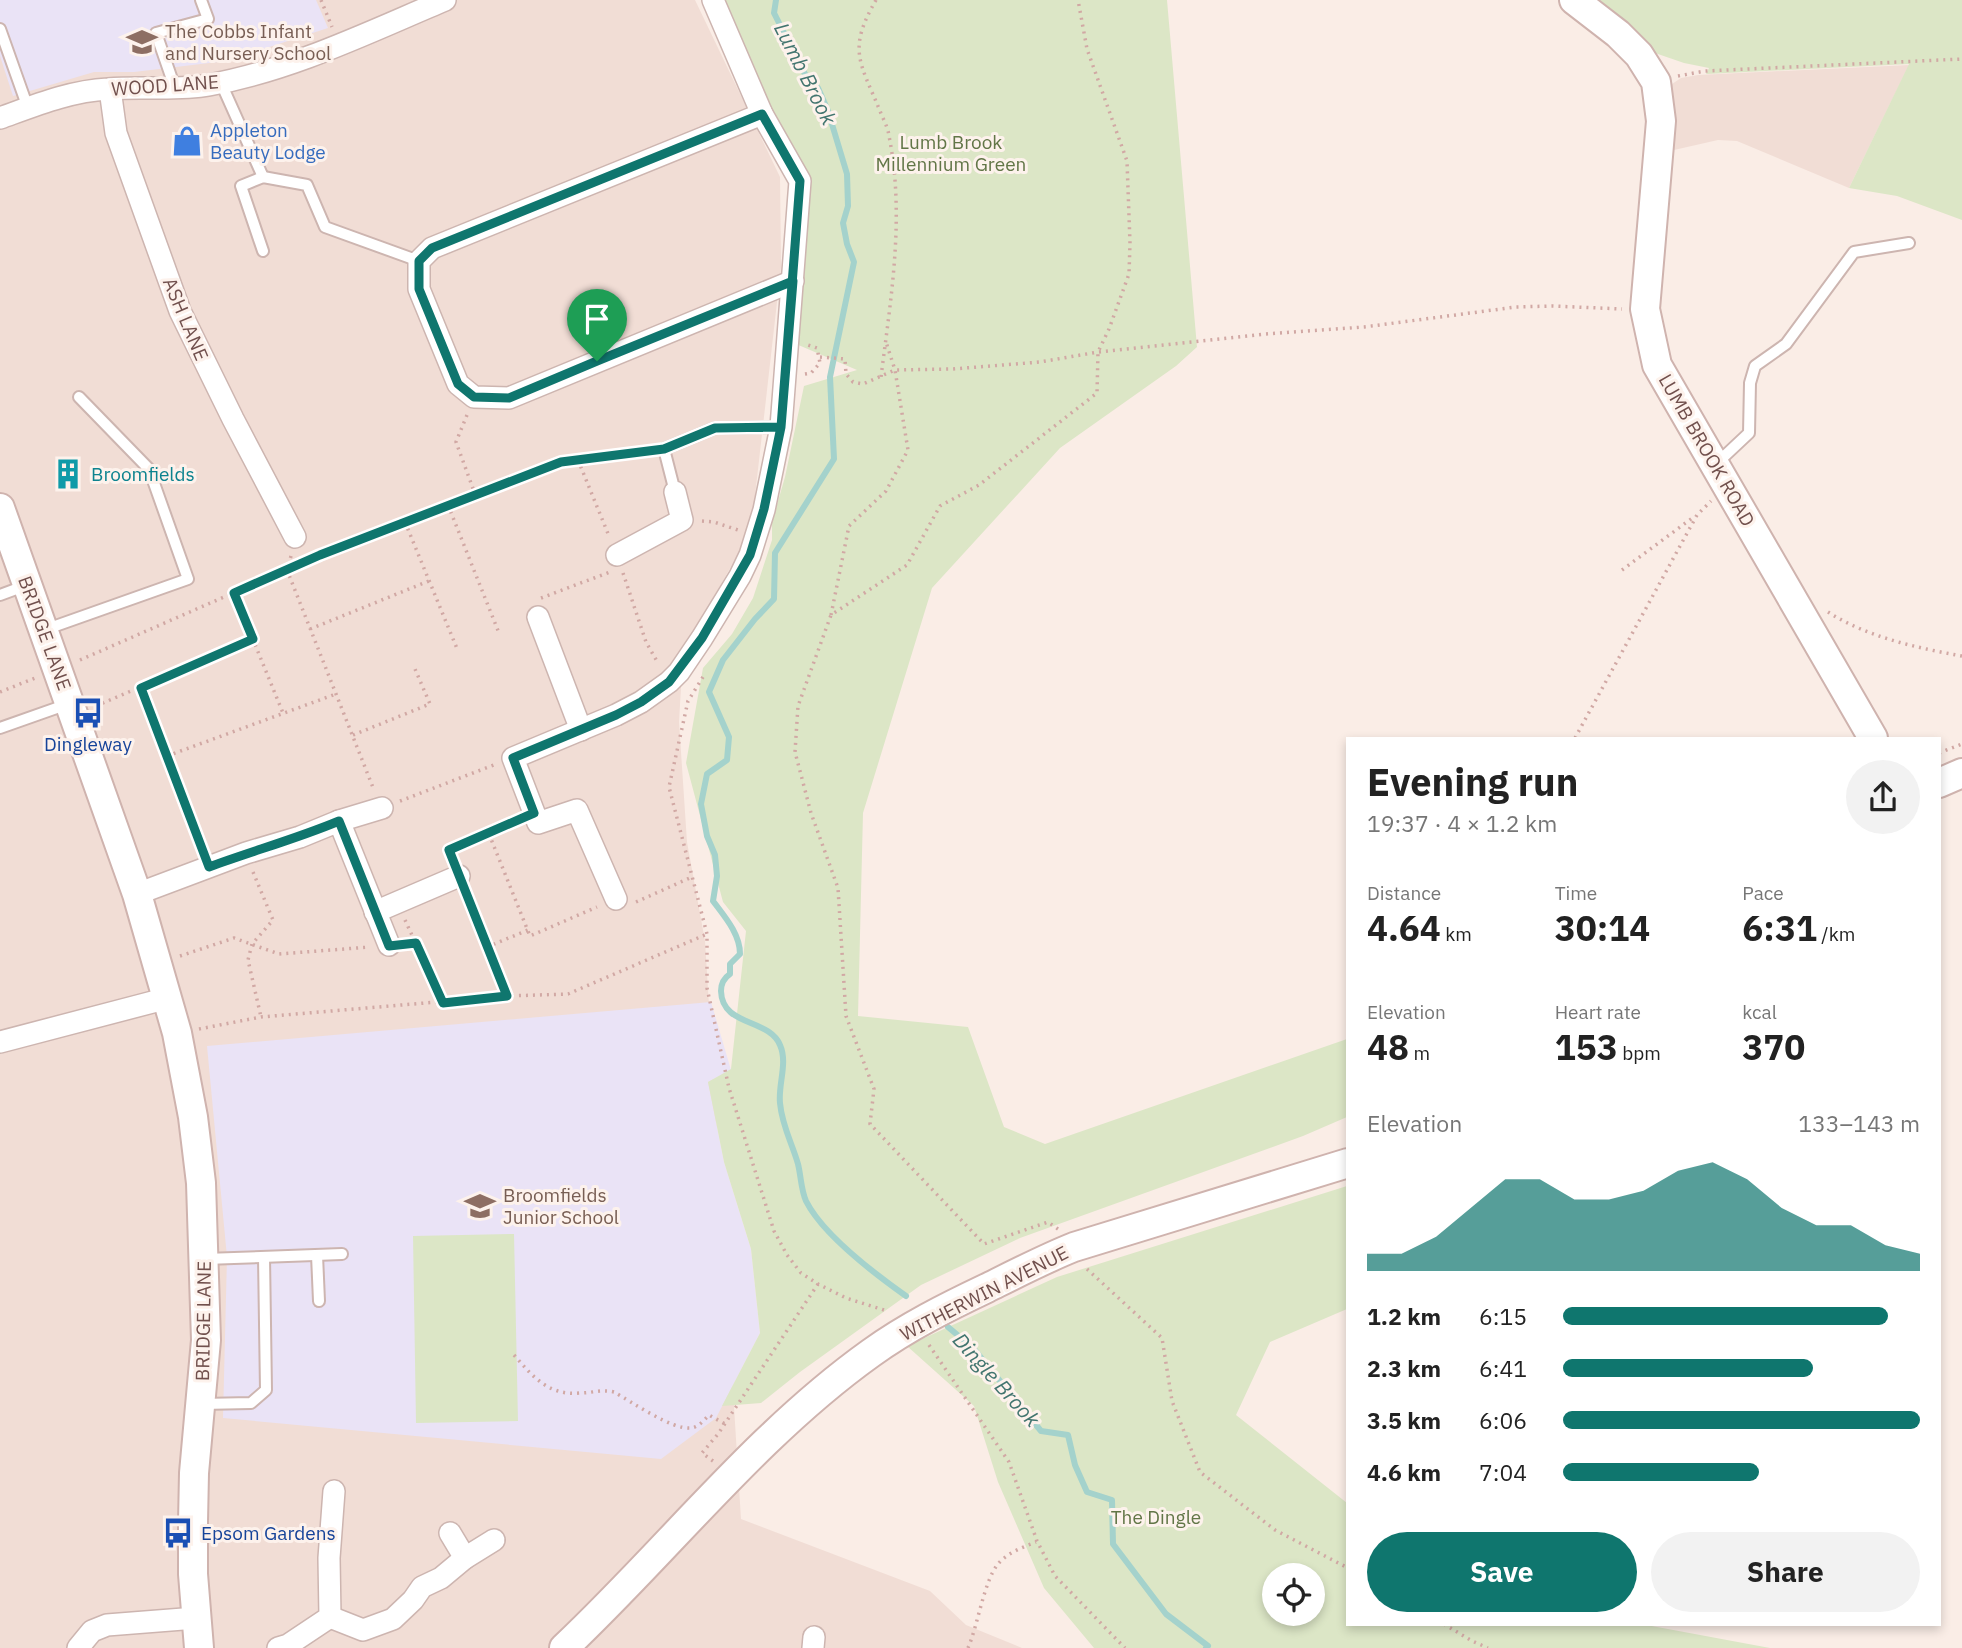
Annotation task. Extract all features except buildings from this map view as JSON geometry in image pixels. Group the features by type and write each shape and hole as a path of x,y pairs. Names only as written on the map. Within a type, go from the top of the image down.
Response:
{"street":[{"name":"WOOD LANE","path":"0,118 55,98 110,89 175,88 221,83 296,62 446,0"},
{"path":"621,902 577,810 538,823 513,758 641,702 669,682 702,638 750,555 764,509 781,427 800,181 762,114 713,0"},
{"name":"LUMB BROOK ROAD","path":"1574,0 1618,34 1639,55 1656,82 1661,121 1645,309 1657,365 1731,489 1871,737"},
{"name":"ASH LANE","path":"110,89 116,133 180,311 295,537"},
{"path":"762,114 432,248 419,261 419,289 458,384 474,397 509,398 793,281"},
{"path":"619,562 682,520 675,492"},
{"name":"BRIDGE LANE","path":"0,508 137,894 177,1033 193,1117 201,1183 206,1340 194,1485 193,1574 199,1648"},
{"path":"536,609 581,730"},
{"path":"1941,782 1962,773"},
{"path":"137,894 246,853 382,808"},
{"path":"339,821 389,946"},
{"path":"375,912 459,876"},
{"path":"0,1042 168,998"},
{"name":"WITHERWIN AVENUE","path":"564,1648 616,1598 744,1462 807,1404 871,1353 924,1319 1050,1256 1074,1247 1346,1164"},
{"path":"330,1617 329,1558 334,1491"},
{"path":"450,1533 465,1558"},
{"path":"330,1617 363,1630 393,1619 422,1587 441,1578 465,1558 494,1540"},
{"path":"278,1648 288,1645 330,1617"},
{"path":"78,1648 92,1631 107,1625 196,1618"}],"lane":[{"path":"175,88 156,33 208,19 201,0"},
{"path":"0,29 28,108"},
{"path":"221,83 262,177"},
{"path":"263,251 241,186 262,177 307,185 325,228 419,261"},
{"path":"1716,464 1749,433 1750,383 1755,366 1786,344 1854,252 1909,243"},
{"path":"44,630 188,579 149,470 79,397"},
{"path":"675,492 664,449 715,428 781,427"},
{"path":"0,595 27,585"},
{"path":"0,729 73,709"},
{"path":"205,1259 342,1254"},
{"path":"317,1255 319,1301"},
{"path":"201,1404 251,1403 266,1390 264,1257"}],"path":[{"path":"321,0 339,45"},
{"path":"876,0 860,36 859,60 889,133 897,236 881,377"},
{"path":"831,615 908,565 940,506 979,485 1097,393 1098,352 1129,275 1127,161 1087,48 1078,0"},
{"path":"1656,82 1673,76 1705,71 1962,59"},
{"path":"804,374 817,368 820,357 845,359 846,374 853,382 863,384 895,370 1040,362 1098,352 1266,334 1364,327 1516,307 1645,309"},
{"path":"886,341 895,370 908,450 886,491 849,526 831,615 798,706 795,752 811,813 838,888 846,1016 874,1089 870,1124 984,1244 1048,1222 1061,1230 1085,1267 1162,1338 1172,1401 1200,1472 1275,1530 1346,1567"},
{"path":"460,433 456,442 475,495"},
{"path":"74,662 287,570 561,462 664,449"},
{"path":"1576,737 1697,515 1704,506 1731,489"},
{"path":"448,506 499,633"},
{"path":"1622,570 1697,515"},
{"path":"682,520 714,522 743,531"},
{"path":"405,522 458,651"},
{"path":"536,609 619,562"},
{"path":"287,570 382,808 513,758"},
{"path":"310,629 429,581"},
{"path":"234,593 283,713"},
{"path":"1820,606 1836,617 1871,632 1907,644 1962,656"},
{"path":"73,709 141,688 253,639"},
{"path":"353,735 430,704 415,669"},
{"path":"0,692 41,676"},
{"path":"141,688 209,867"},
{"path":"167,756 336,694"},
{"path":"688,701 669,787 707,934 707,988 711,1010 729,1088 765,1206 787,1255 802,1273 846,1298 887,1311"},
{"path":"1941,751 1962,744"},
{"path":"507,996 449,850 534,813"},
{"path":"489,834 530,936 591,909"},
{"path":"246,853 273,920 252,944 247,960 261,1017"},
{"path":"621,902 692,877"},
{"path":"397,902 443,1003"},
{"path":"487,947 528,930"},
{"path":"177,1033 261,1017 568,993 707,934"},
{"path":"178,957 234,939 279,954 416,943"},
{"path":"719,1466 702,1452 724,1424 818,1284"},
{"path":"927,1341 1009,1462 1037,1541 1055,1576 1125,1648"},
{"path":"514,1355 532,1377 551,1390 571,1394 607,1390 678,1426 692,1428 701,1424 709,1415 724,1424"},
{"path":"968,1648 990,1579 998,1564 1012,1553 1037,1541"},
{"path":"1447,1626 1472,1642 1488,1648"}],"shaded area":[{"path":"0,0 695,0 780,177 781,267 751,531 683,652 679,722 687,842 705,941 741,1519 930,1591 966,1625 1022,1648 0,1648"},
{"name":"The Cobbs Infant and Nursery School","path":"0,0 316,0 328,28 226,61 134,72 94,72 13,96 0,56"},
{"path":"1909,65 1849,188 1737,141 1718,140 1674,150 1669,86 1681,78"},
{"name":"Broomfields Junior School","path":"711,1002 731,1070 708,1082 724,1162 751,1249 760,1333 716,1418 661,1459 223,1418 227,1257 207,1046"}],"green space":[{"name":"Lumb Brook Millennium Green","path":"722,0 1167,0 1197,347 1176,366 1060,448 932,588 863,813 858,1016 968,1027 1004,1127 1045,1144 1346,1039 1346,1117 1303,1136 1020,1238 921,1285 761,1403 722,1406 760,1333 751,1249 724,1162 708,1082 731,1069 746,931 723,902 686,763 703,668 732,634 753,598 772,540 772,522 785,477 804,386 857,370 789,341 800,181"},
{"path":"1600,0 1962,0 1962,220 1897,196 1849,188 1909,64 1706,74 1709,68 1655,53"},
{"name":"The Dingle","path":"1346,1186 1346,1309 1270,1342 1236,1415 1346,1502 1346,1626 1652,1626 1770,1648 1094,1648 1044,1588 998,1482 974,1406 907,1346 1057,1277"},
{"path":"514,1234 518,1421 416,1423 413,1236"}],"waterway":[{"name":"Lumb Brook","path":"776,0 774,13 805,74 818,88 828,111 847,174 848,206 843,223 854,262 830,377 834,459 775,553 774,599 723,660 709,692 729,737 727,760 707,774 701,804 707,836 715,855 717,876 713,901 731,926 740,954 730,964 730,974 722,986 723,1003 737,1017 766,1030 780,1045 783,1059 781,1111 798,1164 803,1192 814,1214 824,1227 865,1265 906,1296"},
{"name":"Dingle Brook","path":"948,1327 973,1348 1041,1431 1068,1435 1075,1465 1087,1492 1112,1500 1113,1544 1166,1614 1208,1646 1206,1648"}],"place":[{"name":"The Cobbs Infant and Nursery School","path":"142,42"},
{"name":"Appleton Beauty Lodge","path":"187,141"},
{"name":"Broomfields","path":"68,474"},
{"name":"Dingleway","path":"88,713"},
{"name":"Broomfields Junior School","path":"480,1206"},
{"name":"Epsom Gardens","path":"178,1533"}],"route":[{"path":"597,361 509,398 474,397 458,384 419,289 419,261 432,248 762,114 800,181 789,341 781,427 764,509 750,555 723,606 679,672 669,682 641,702 616,715 513,758 534,813 449,850 507,996 443,1003 416,943 389,946 339,821 209,867 141,688 253,639 234,593 320,555 561,462 664,449 715,428 781,427 793,281 597,361"}]}
